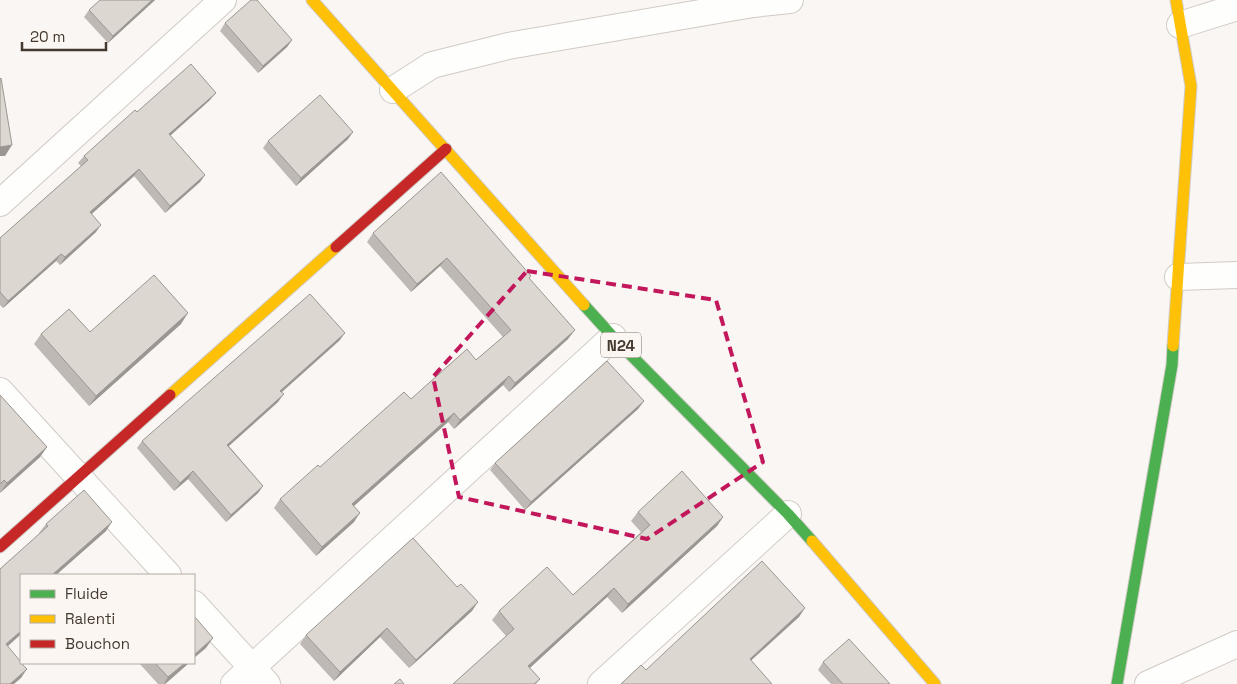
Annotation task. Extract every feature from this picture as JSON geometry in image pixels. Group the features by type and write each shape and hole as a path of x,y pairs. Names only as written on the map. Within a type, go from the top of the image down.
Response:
{"street":[{"path":"0,203 223,0"},
{"name":"N24","path":"312,0 613,337 788,514 935,684"},
{"path":"393,90 432,65 508,46 753,4 790,0"},
{"path":"1117,684 1172,366 1191,86 1178,12 1237,7"},
{"path":"0,547 446,149"},
{"path":"1178,277 1237,275"},
{"path":"195,605 251,679 613,337"},
{"path":"0,391 167,574"},
{"path":"601,684 788,514"},
{"path":"1148,684 1237,644"}],"highlighted area":[{"path":"527,271 716,300 763,462 647,539 459,497 433,377"}],"building":[{"path":"100,0 152,0 113,36 89,10"},
{"path":"251,0 257,0 292,40 263,66 225,23"},
{"path":"191,64 216,93 169,134 205,175 170,206 139,169 90,212 101,225 65,257 61,254 8,301 0,292 0,238 88,160 84,156 135,110 137,112"},
{"path":"0,79 12,145 0,147"},
{"path":"320,95 353,132 301,178 268,141"},
{"path":"441,172 575,330 515,383 509,376 460,420 454,413 352,504 360,513 322,547 280,499 318,465 320,467 404,392 411,399 467,349 476,360 511,330 447,258 417,284 373,233"},
{"path":"154,275 188,313 96,396 41,334 69,309 90,332"},
{"path":"310,294 345,333 280,391 284,394 227,445 263,486 231,515 193,471 180,483 142,441"},
{"path":"607,361 644,401 531,502 495,463"},
{"path":"0,395 47,447 7,483 4,480 0,484"},
{"path":"682,471 723,517 628,604 614,588 528,666 540,679 534,684 453,684 514,629 499,611 547,567 573,595 650,525 638,512"},
{"path":"84,490 112,522 53,574 20,574 20,632 6,644 20,661 20,664 27,669 10,684 0,684 0,569 48,526 46,524"},
{"path":"413,538 457,587 461,584 478,602 416,660 387,628 340,672 306,635"},
{"path":"762,561 805,608 750,659 772,684 621,684 641,665 646,670"},
{"path":"195,617 213,638 195,654"},
{"path":"849,639 890,684 843,684 823,662"},
{"path":"156,664 184,664 168,677"},
{"path":"400,679 404,684 394,684"}],"traffic: fast":[{"path":"584,305 812,541"},
{"path":"1117,684 1172,365 1173,346"}],"traffic: slow":[{"path":"312,0 584,305"},
{"path":"1173,346 1191,86 1176,0"},
{"path":"170,395 336,247"},
{"path":"812,541 935,684"}],"traffic: jam":[{"path":"336,247 446,149"},
{"path":"0,547 170,395"}]}
